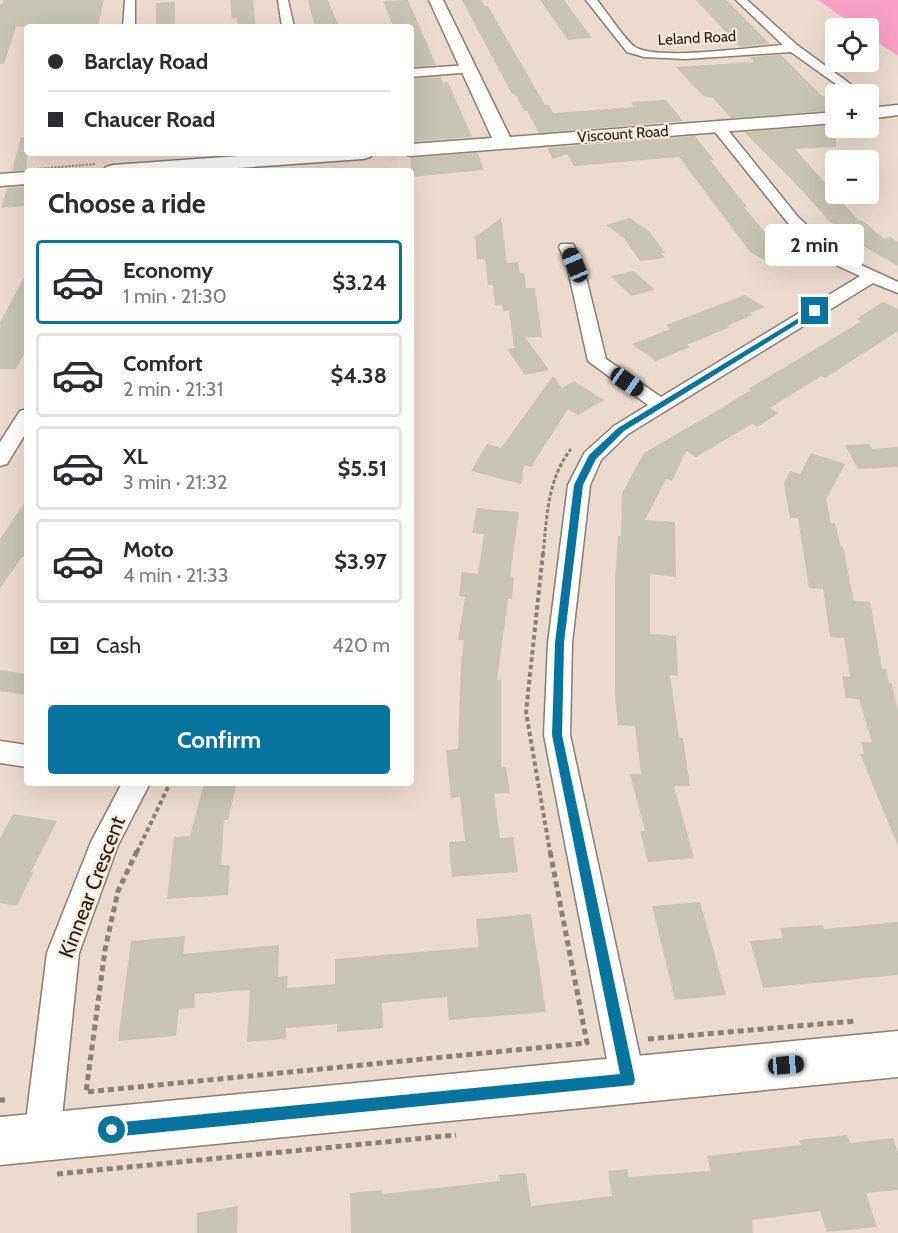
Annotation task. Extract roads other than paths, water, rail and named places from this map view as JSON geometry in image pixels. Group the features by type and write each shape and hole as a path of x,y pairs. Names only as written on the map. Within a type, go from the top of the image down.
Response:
{"street":[{"path":"129,24 130,0"},
{"path":"283,0 287,24"},
{"path":"436,0 504,143"},
{"name":"Leland Road","path":"591,0 631,49 640,54 674,56 793,48"},
{"path":"741,0 793,48 844,84"},
{"path":"414,73 468,69"},
{"name":"Viscount Road","path":"414,150 825,118"},
{"path":"718,127 801,227 833,258 898,288"},
{"path":"155,168 321,156"},
{"path":"0,180 24,178"},
{"path":"567,247 575,265 597,361 660,405"},
{"path":"635,1060 557,735 560,643 579,485 592,457 614,436 660,405 872,276"},
{"path":"0,459 24,420"},
{"path":"0,752 24,756"},
{"name":"Kinnear Crescent","path":"12,1120 63,953 105,842 134,786"},
{"path":"12,1120 635,1060 898,1054"}]}
